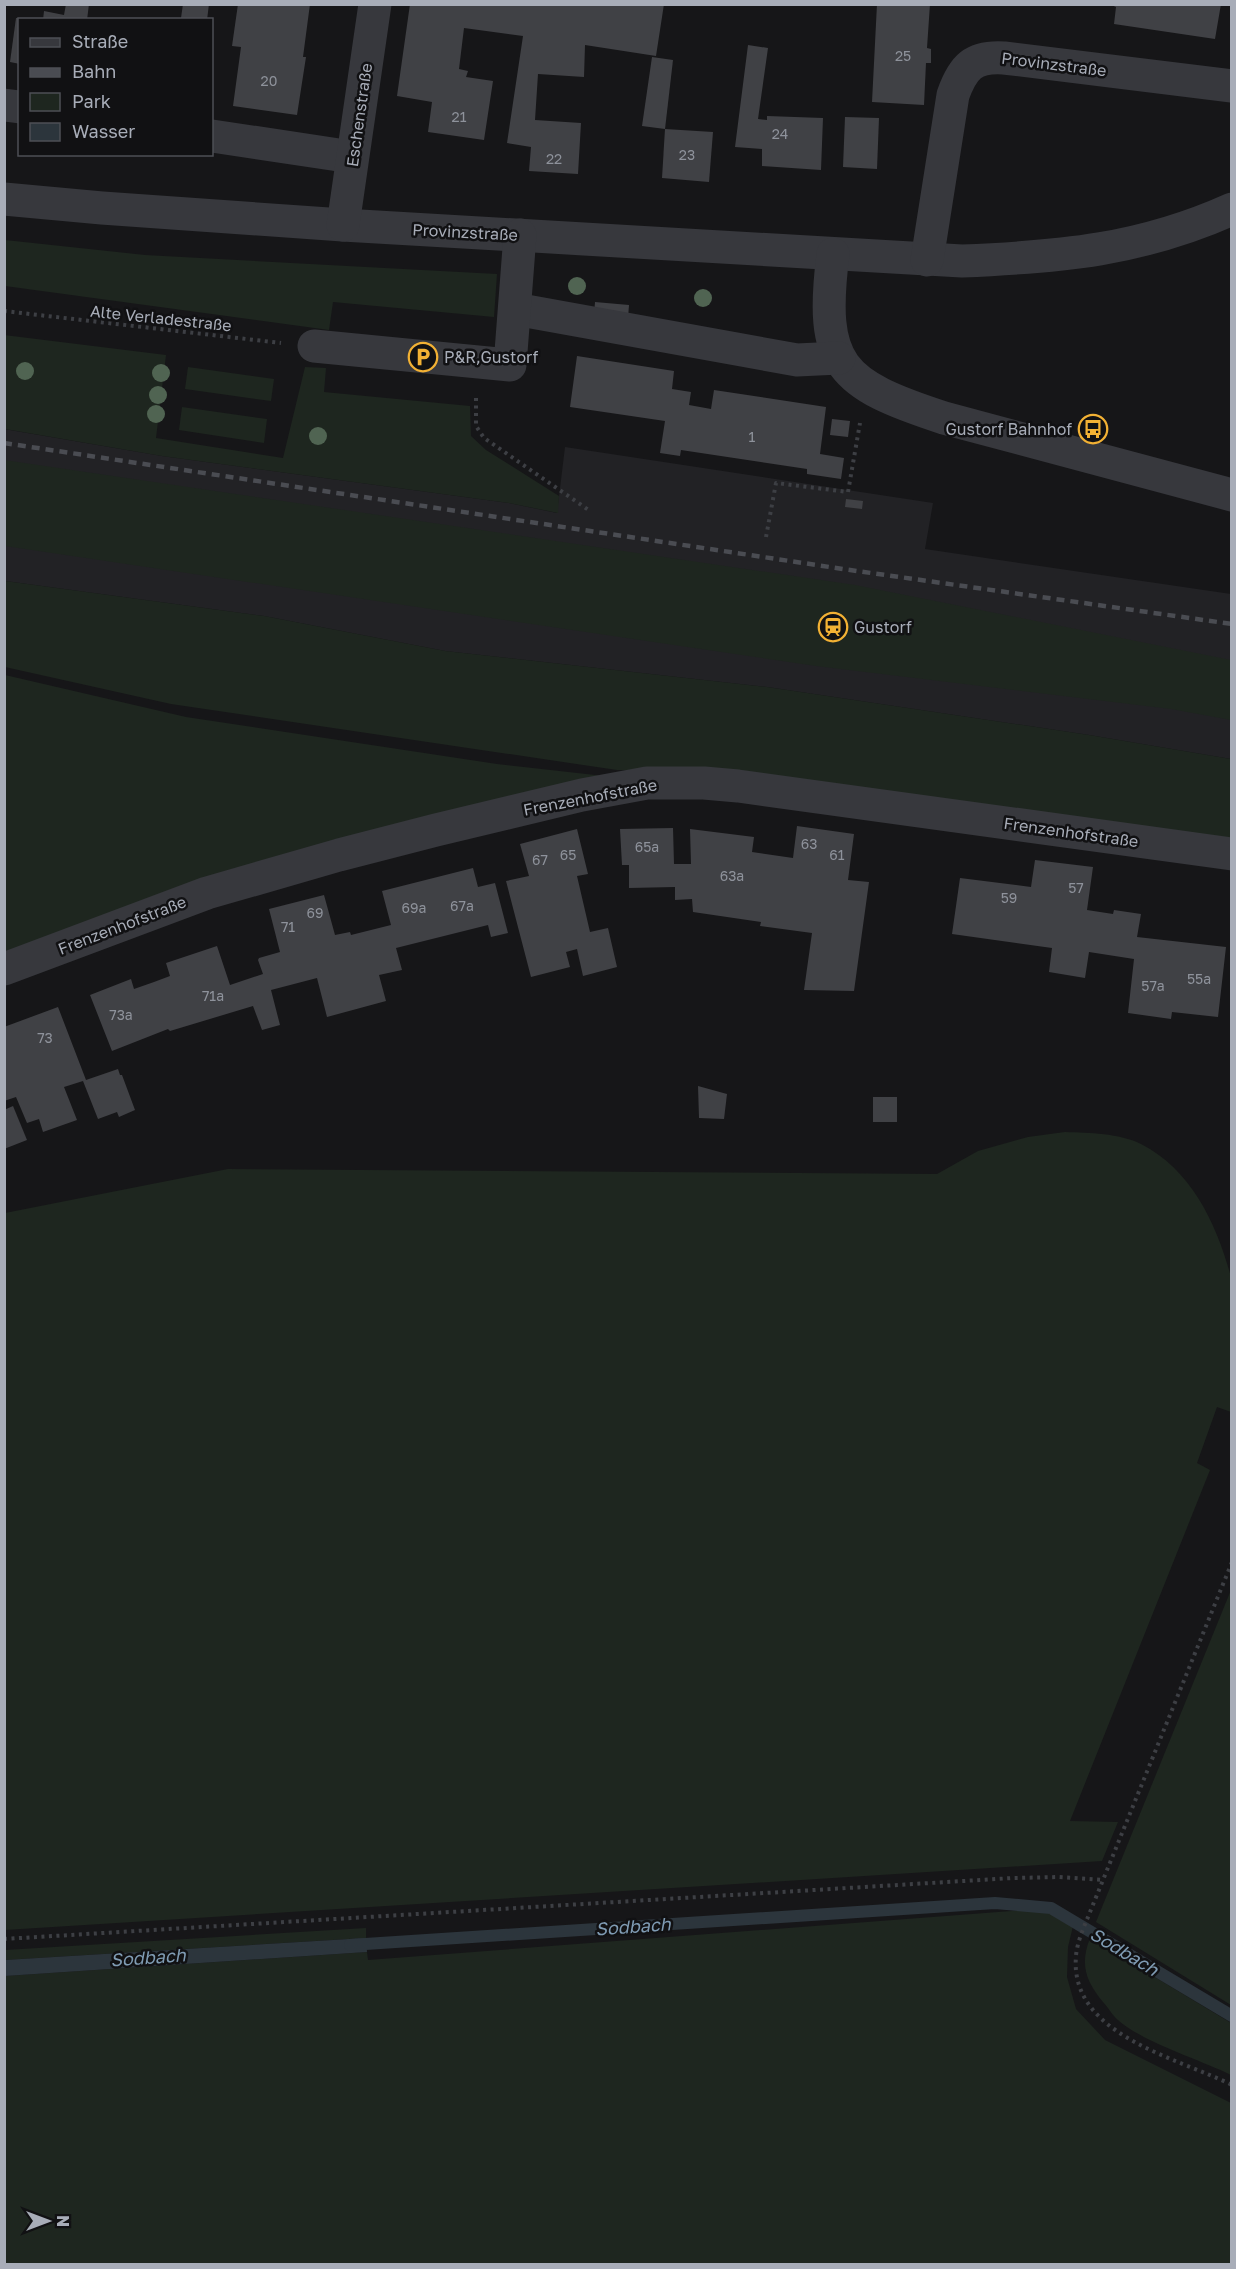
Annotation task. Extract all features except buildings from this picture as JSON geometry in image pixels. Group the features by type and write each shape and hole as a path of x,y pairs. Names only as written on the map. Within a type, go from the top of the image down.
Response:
{"street":[{"name":"Eschenstraße","path":"343,225 375,4"},
{"name":"Provinzstraße","path":"927,260 953,95 961,75 978,60 1004,57 1232,86"},
{"path":"213,136 352,158"},
{"name":"Provinzstraße","path":"4,199 343,225 927,260 1011,259 1093,250 1176,232 1232,209"},
{"path":"314,346 510,365 520,235"},
{"path":"833,254 828,290 828,321 839,358 866,387 898,402 944,418 1232,495"},
{"path":"514,309 797,360 839,358"},
{"name":"Frenzenhofstraße","path":"4,969 240,882 436,830 582,795 647,783 704,783 738,786 1232,854"}],"path":[{"name":"Alte Verladestraße","path":"4,311 144,329 314,346"},
{"path":"478,362 475,420 479,433 590,512"},
{"path":"766,537 776,483 848,492 866,387"},
{"path":"1232,1562 1080,1938 1076,1963 1082,1996 1101,2020 1123,2036 1232,2085"},
{"path":"4,1939 1013,1878 1058,1877 1103,1880"}],"shaded area":[{"path":"4,429 162,456 509,503 557,513 565,447 933,503 925,549 1231,594 1231,759 1089,735 767,687 445,651 264,616 5,581"}],"green space":[{"path":"5,240 145,255 497,274 494,317 333,302 329,330 5,286"},
{"path":"4,335 166,355 156,438 283,458 305,367 326,368 324,392 470,406 471,436 486,450 559,496 558,513 509,503 162,456 5,429"},
{"path":"188,367 274,379 271,401 185,389"},
{"path":"182,407 267,419 264,443 179,430"},
{"path":"4,460 855,585 1231,660 1231,720 1171,709 816,666 5,546"},
{"path":"5,581 264,616 445,651 767,687 1089,735 1231,759 1231,844 719,773 617,770 171,704 5,667"},
{"path":"5,675 186,717 497,764 604,776 5,957"},
{"path":"1065,1132 1104,1134 1132,1140 1159,1155 1175,1168 1200,1201 1210,1219 1231,1277 1231,1412 1217,1407 1197,1463 1210,1470 1070,1821 1118,1822 1102,1861 5,1930 5,1213 228,1169 937,1174 978,1151 1028,1137"},
{"path":"1231,1590 1232,2005 1096,1922"},
{"path":"1051,1908 1074,1922 1068,1947 1067,1977 1076,2009 1105,2040 1231,2103 1231,2264 5,2264 5,1976 367,1952 368,1960"},
{"path":"366,1928 366,1938 5,1960 5,1950"},
{"path":"1090,1938 1231,2023 1231,2075 1142,2036 1116,2018 1088,1979 1085,1956"}],"water":[{"path":"366,1938 367,1952 5,1976 5,1960"}],"waterway":[{"name":"Sodbach","path":"350,1945 995,1903 1051,1908 1232,2016"}],"railway":[{"path":"4,443 843,569 1232,624"}],"place":[{"name":"P&R,Gustorf","path":"423,357"},
{"name":"Gustorf Bahnhof","path":"1093,429"},
{"name":"Gustorf","path":"833,627"}]}
